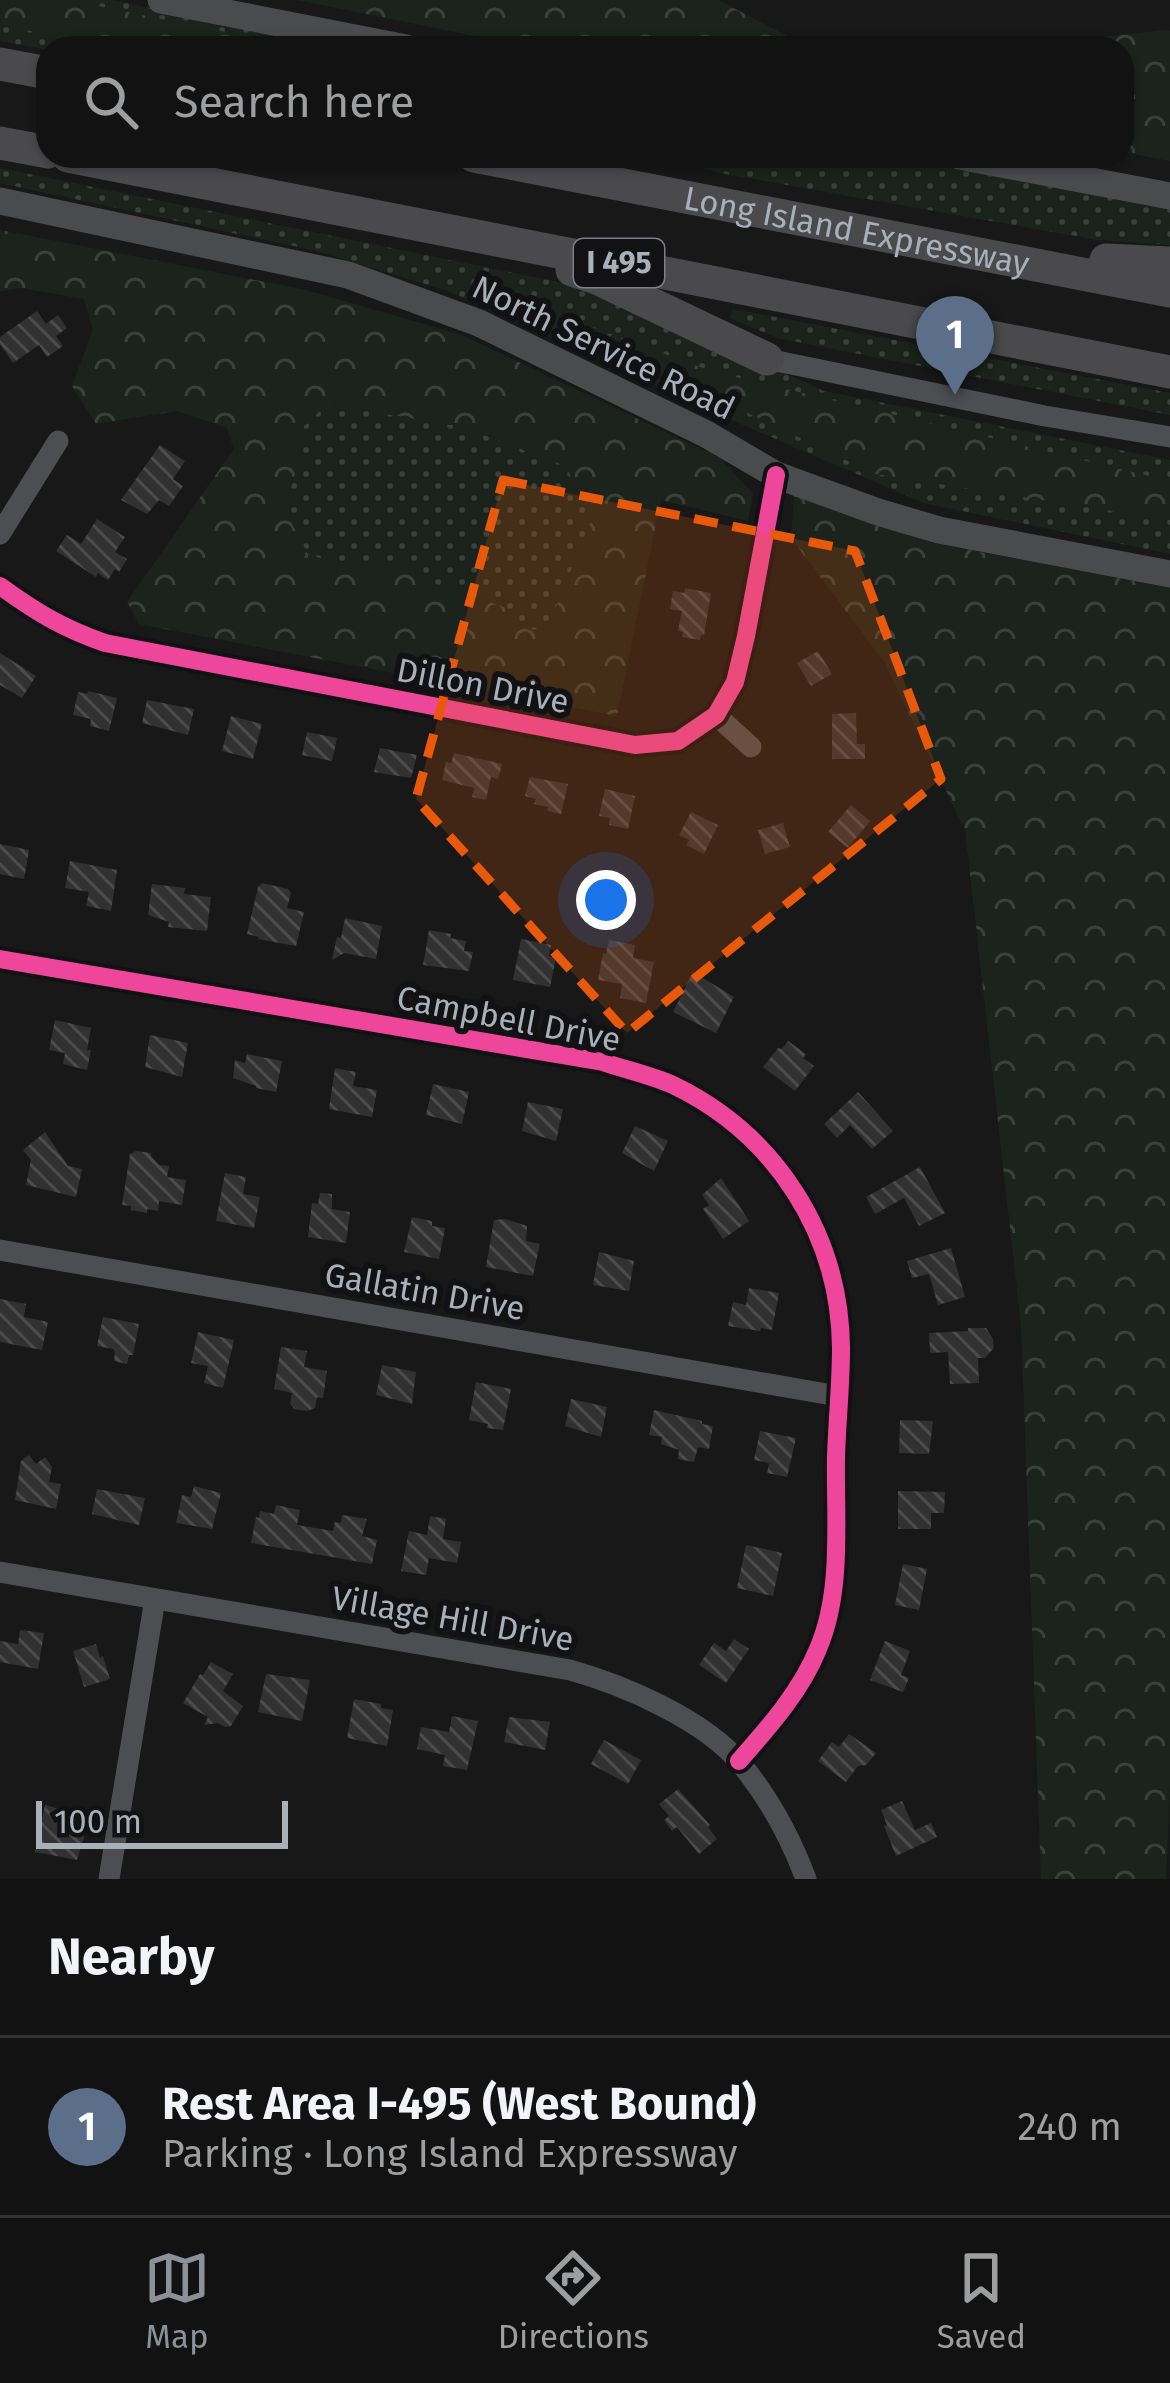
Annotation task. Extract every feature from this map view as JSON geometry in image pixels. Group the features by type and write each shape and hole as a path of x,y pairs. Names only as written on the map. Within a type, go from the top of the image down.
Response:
{"highway":[{"path":"0,64 36,72"},
{"path":"0,143 36,150"},
{"name":"I 495","path":"131,168 1170,372"},
{"name":"Long Island Expressway","path":"536,168 1170,291"},
{"path":"433,226 597,278 767,359"},
{"path":"958,250 1170,262"}],"main road":[{"path":"160,0 344,36"},
{"path":"1022,168 1170,196"},
{"name":"North Service Road","path":"0,201 348,275 479,323 706,434 776,475 939,530 1170,574"}],"street":[{"path":"767,359 1170,437"},
{"path":"0,535 58,441"},
{"path":"752,747 716,715 735,682 776,475"},
{"name":"Dillon Drive","path":"0,586 68,630 105,643 568,733 635,745 679,741 716,715"},
{"name":"Campbell Drive","path":"0,959 603,1062 671,1084 734,1121 771,1157 800,1197 821,1242 833,1289 841,1346 835,1555 831,1600 819,1647 797,1687 739,1760"},
{"name":"Gallatin Drive","path":"0,1250 838,1396"},
{"name":"Village Hill Drive","path":"0,1572 570,1670 614,1682 698,1727 739,1760 786,1833 806,1879"},
{"path":"109,1879 154,1599"}],"highlighted area":[{"path":"503,480 855,551 941,779 627,1033 416,799"}],"green space":[{"path":"0,0 112,0 286,36 36,36 36,48 0,41"},
{"path":"0,0 69,0 245,36 55,36 0,25"},
{"path":"297,0 718,0 788,36 476,36"},
{"path":"1170,31 1170,161 1134,154 1134,36 1109,36"},
{"path":"0,168 563,283 636,304 824,391 1170,460 1170,554 924,503 448,291 317,251 0,183"},
{"path":"702,168 968,168 1170,207 1170,245 1098,240"},
{"path":"0,230 306,290 462,335 720,458 753,494 748,521 661,500 617,716 139,624 127,602 234,449 227,428 177,411 96,424 72,386 93,330 84,299 22,288 0,291","holes":["327,404 463,427 566,466 591,521 547,629 528,630 504,607 420,579 393,562 346,565 308,554 284,509 298,464 301,429"]},
{"path":"492,290 711,371 1170,481 1170,520 875,474"},
{"path":"733,309 1170,393 1170,415 777,338 730,318"},
{"path":"327,404 463,427 566,466 591,521 547,629 528,630 503,607 420,579 393,562 346,565 308,554 284,509 298,464 301,429"},
{"path":"794,493 933,543 1170,588 1170,1786 1166,1879 1041,1879 1021,1325 965,830 884,662 791,538"}],"building":[{"path":"37,311 46,324 58,315 67,328 56,336 63,346 47,357 39,345 13,363 0,337"},
{"path":"160,445 185,461 173,479 183,486 169,506 159,500 147,514 121,500"},
{"path":"97,519 125,537 115,552 127,559 108,580 56,551 67,535 81,544"},
{"path":"685,588 711,593 700,640 682,637 683,632 678,631 682,611 670,609 673,591 684,593"},
{"path":"818,651 832,674 811,686 797,663"},
{"path":"0,653 36,676 22,698 0,685"},
{"path":"78,692 117,698 109,731 90,726 91,719 73,715"},
{"path":"147,700 194,709 188,735 142,723"},
{"path":"856,713 857,744 865,744 865,759 832,759 832,714"},
{"path":"231,716 262,724 253,759 222,751"},
{"path":"307,732 337,738 332,761 302,755"},
{"path":"380,748 417,755 411,778 374,772"},
{"path":"454,753 502,764 498,779 491,777 486,800 472,797 474,788 442,780 446,762 451,763"},
{"path":"530,777 568,784 561,814 525,796"},
{"path":"605,789 635,796 628,829 609,825 610,818 599,816"},
{"path":"851,805 870,821 848,848 828,832"},
{"path":"691,812 718,825 704,854 686,845 689,840 679,835"},
{"path":"783,823 790,847 765,854 758,830"},
{"path":"0,844 29,850 24,879 0,874"},
{"path":"70,861 117,870 111,911 86,906 89,892 65,888"},
{"path":"262,883 288,889 287,908 304,912 296,946 247,934"},
{"path":"152,884 211,897 207,931 168,927 169,922 148,915"},
{"path":"345,918 382,926 376,959 344,953 332,960"},
{"path":"429,930 466,941 464,951 473,952 469,971 423,965"},
{"path":"521,939 551,945 549,956 556,958 550,987 513,980"},
{"path":"609,940 635,945 633,958 654,962 646,1003 620,998 622,984 598,980"},
{"path":"693,972 734,997 716,1033 673,1012"},
{"path":"55,1020 91,1028 87,1070 63,1064 65,1053 49,1050"},
{"path":"150,1035 188,1043 182,1077 145,1067"},
{"path":"788,1041 814,1066 795,1091 763,1067"},
{"path":"247,1054 282,1061 276,1092 233,1078 235,1060 245,1063"},
{"path":"335,1068 356,1072 353,1086 377,1090 372,1117 329,1109"},
{"path":"433,1084 469,1092 462,1124 426,1115"},
{"path":"858,1092 893,1131 872,1149 850,1125 837,1138 824,1124"},
{"path":"528,1102 563,1109 556,1141 522,1131"},
{"path":"635,1126 668,1141 654,1171 622,1153"},
{"path":"45,1132 68,1166 82,1169 76,1197 26,1185 31,1160 23,1150"},
{"path":"151,1153 159,1165 169,1166 167,1177 186,1180 182,1205 159,1201 158,1211 147,1209 147,1213 122,1205 130,1154"},
{"path":"920,1167 945,1213 919,1226 904,1198 875,1214 866,1197"},
{"path":"225,1173 246,1177 243,1194 260,1197 254,1228 216,1221"},
{"path":"721,1178 749,1221 723,1239 703,1209 709,1205 702,1195"},
{"path":"320,1193 332,1194 332,1209 350,1212 346,1243 308,1237 312,1203 318,1204"},
{"path":"412,1217 445,1228 439,1259 404,1252"},
{"path":"494,1220 527,1226 526,1241 540,1244 533,1276 486,1267"},
{"path":"951,1248 965,1297 938,1305 929,1274 912,1278 907,1261"},
{"path":"599,1252 634,1261 629,1291 593,1285"},
{"path":"749,1288 779,1293 772,1330 728,1326 733,1302 746,1305"},
{"path":"0,1299 26,1304 24,1317 48,1322 42,1350 0,1342"},
{"path":"103,1317 139,1324 127,1364 114,1361 113,1349 97,1346"},
{"path":"986,1328 994,1348 985,1358 978,1358 979,1383 950,1384 948,1352 930,1353 929,1333"},
{"path":"198,1332 234,1340 223,1388 204,1383 208,1366 191,1363"},
{"path":"281,1347 307,1351 304,1367 327,1371 323,1398 317,1397 315,1408 294,1409 292,1393 274,1389"},
{"path":"382,1365 416,1372 412,1404 376,1395"},
{"path":"476,1382 511,1389 503,1430 469,1420"},
{"path":"571,1399 607,1407 601,1437 565,1426"},
{"path":"654,1410 713,1426 709,1449 698,1447 694,1462 678,1459 679,1450 661,1444 662,1437 649,1435"},
{"path":"900,1420 933,1421 929,1454 899,1453"},
{"path":"760,1431 796,1438 787,1477 767,1473 769,1463 754,1460"},
{"path":"29,1455 36,1464 45,1457 52,1467 49,1482 61,1484 56,1509 15,1500 21,1461"},
{"path":"194,1486 221,1493 212,1529 176,1523 182,1495 191,1497"},
{"path":"97,1489 145,1498 139,1525 92,1514"},
{"path":"898,1491 945,1492 944,1513 931,1513 931,1529 898,1529"},
{"path":"276,1505 300,1510 297,1525 333,1531 342,1515 367,1519 362,1536 377,1540 372,1564 251,1543 256,1517 260,1511 274,1514"},
{"path":"430,1516 446,1519 443,1539 461,1542 457,1563 429,1558 426,1575 401,1571 409,1531 427,1535"},
{"path":"746,1545 782,1553 773,1596 737,1588"},
{"path":"903,1564 927,1569 919,1610 895,1605"},
{"path":"20,1630 44,1633 38,1669 0,1662 0,1641 18,1644"},
{"path":"734,1639 749,1649 726,1683 699,1665 714,1643 726,1651"},
{"path":"885,1641 910,1651 901,1675 909,1678 903,1692 870,1680"},
{"path":"96,1644 110,1679 84,1687 73,1651"},
{"path":"211,1662 233,1674 223,1691 243,1706 231,1726 204,1725 208,1717 183,1703"},
{"path":"266,1674 310,1680 302,1721 258,1712"},
{"path":"354,1699 393,1710 387,1746 347,1738"},
{"path":"452,1716 478,1721 467,1770 443,1766 445,1755 417,1749 421,1727 449,1732"},
{"path":"509,1717 550,1722 545,1750 504,1742"},
{"path":"849,1734 876,1753 846,1782 818,1761 832,1742 839,1747"},
{"path":"604,1740 641,1760 628,1784 591,1764"},
{"path":"678,1789 717,1839 699,1854 677,1827 672,1831 664,1820 669,1816 659,1804"},
{"path":"902,1801 915,1830 931,1823 937,1837 896,1856 881,1810"},
{"path":"45,1805 63,1810 59,1824 86,1831 77,1860 35,1852"}],"cycle path":[{"path":"0,586 50,619 105,643 635,745 678,741 716,715 735,682 776,475"},
{"path":"0,959 603,1062 665,1081 709,1106 771,1160 814,1228 838,1306 836,1555 826,1627 811,1664 783,1708 739,1761"}],"place":[{"name":"Rest Area I-495 (West Bound)","path":"955,395"}]}
